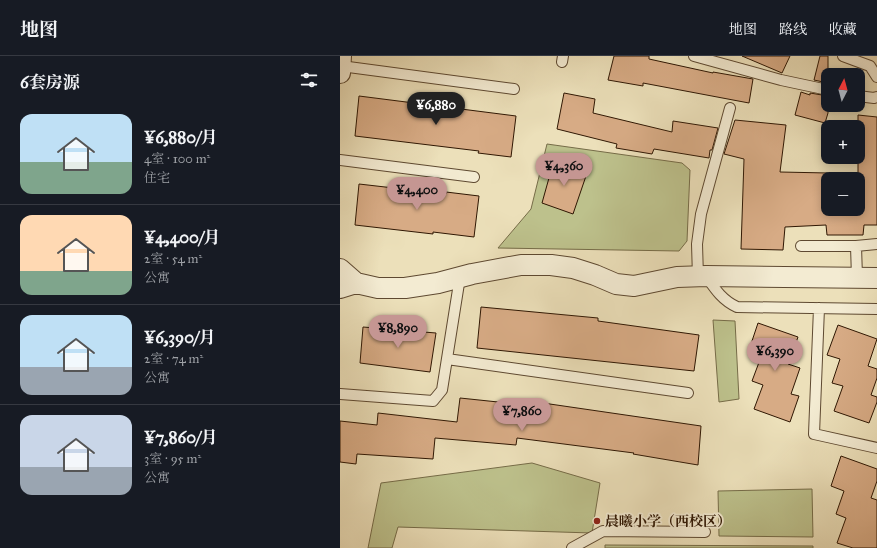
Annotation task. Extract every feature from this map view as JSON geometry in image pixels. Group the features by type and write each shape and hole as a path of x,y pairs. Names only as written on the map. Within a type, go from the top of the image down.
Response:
{"street":[{"path":"340,73 341,56"},
{"path":"340,269 348,285 378,288 405,288 438,283 460,277 521,265 573,268 616,284 634,286 677,278 702,276 877,278"}],"lane":[{"path":"694,56 781,80 821,89"},
{"path":"843,56 870,66 877,77"},
{"path":"340,66 514,89"},
{"path":"865,97 877,97"},
{"path":"730,108 701,214 697,244 702,276 718,294 737,307 877,310"},
{"path":"340,160 474,177"},
{"path":"801,246 856,246 877,244"},
{"path":"856,246 857,277"},
{"path":"340,394 433,401 442,390 460,277"},
{"path":"818,308 814,434 877,448"},
{"path":"447,359 688,393"},
{"path":"572,548 603,531 705,532"}],"green space":[{"path":"547,144 682,163 690,170 687,241 679,251 498,248 531,209"},
{"path":"713,320 735,321 739,399 719,402"},
{"path":"532,463 600,483 592,533 398,527 392,548 368,548 381,483"},
{"path":"812,489 813,537 719,536 718,491"},
{"path":"605,545 813,546 813,548 605,548"}],"building":[{"path":"614,56 649,56 649,59 713,73 753,79 749,103 643,83 643,86 608,80"},
{"path":"742,56 790,56 782,73"},
{"path":"820,56 828,56 828,68 821,68 821,82 814,80"},
{"path":"801,92 810,95 810,93 821,95 821,112 828,112 826,120 821,120 821,122 795,115"},
{"path":"564,93 595,99 593,113 672,132 673,121 718,128 712,150 710,150 709,158 654,149 652,154 616,148 617,144 557,129"},
{"path":"359,96 516,116 511,157 478,153 479,151 355,136"},
{"path":"858,115 877,117 877,225 864,225 863,235 827,235 826,225 785,227 783,250 741,249 744,159 724,154 735,120 786,125 780,172 821,173 821,216 865,216 865,172 858,172 858,164 865,164 865,120 858,120"},
{"path":"554,160 587,173 573,214 542,203"},
{"path":"359,184 446,194 446,192 479,196 474,237 355,225"},
{"path":"481,307 598,318 598,321 699,335 694,371 477,348"},
{"path":"758,323 798,337 788,364 800,368 791,394 799,396 790,422 754,409 763,385 752,381 761,357 748,353"},
{"path":"838,325 877,339 868,366 877,369 877,378 871,395 877,397 877,402 869,423 834,411 843,386 832,383 840,359 827,355"},
{"path":"363,327 436,333 430,372 360,363"},
{"path":"460,398 536,406 536,402 701,426 698,465 633,454 634,453 517,438 516,445 435,438 433,459 357,454 356,464 340,462 340,421 377,425 378,413 457,422"},
{"path":"841,456 877,469 877,481 871,498 877,500 877,548 853,548 837,543 846,518 836,514 844,491 831,486"}],"place":[{"name":"晨曦小学（西校区）","path":"597,521"}]}
